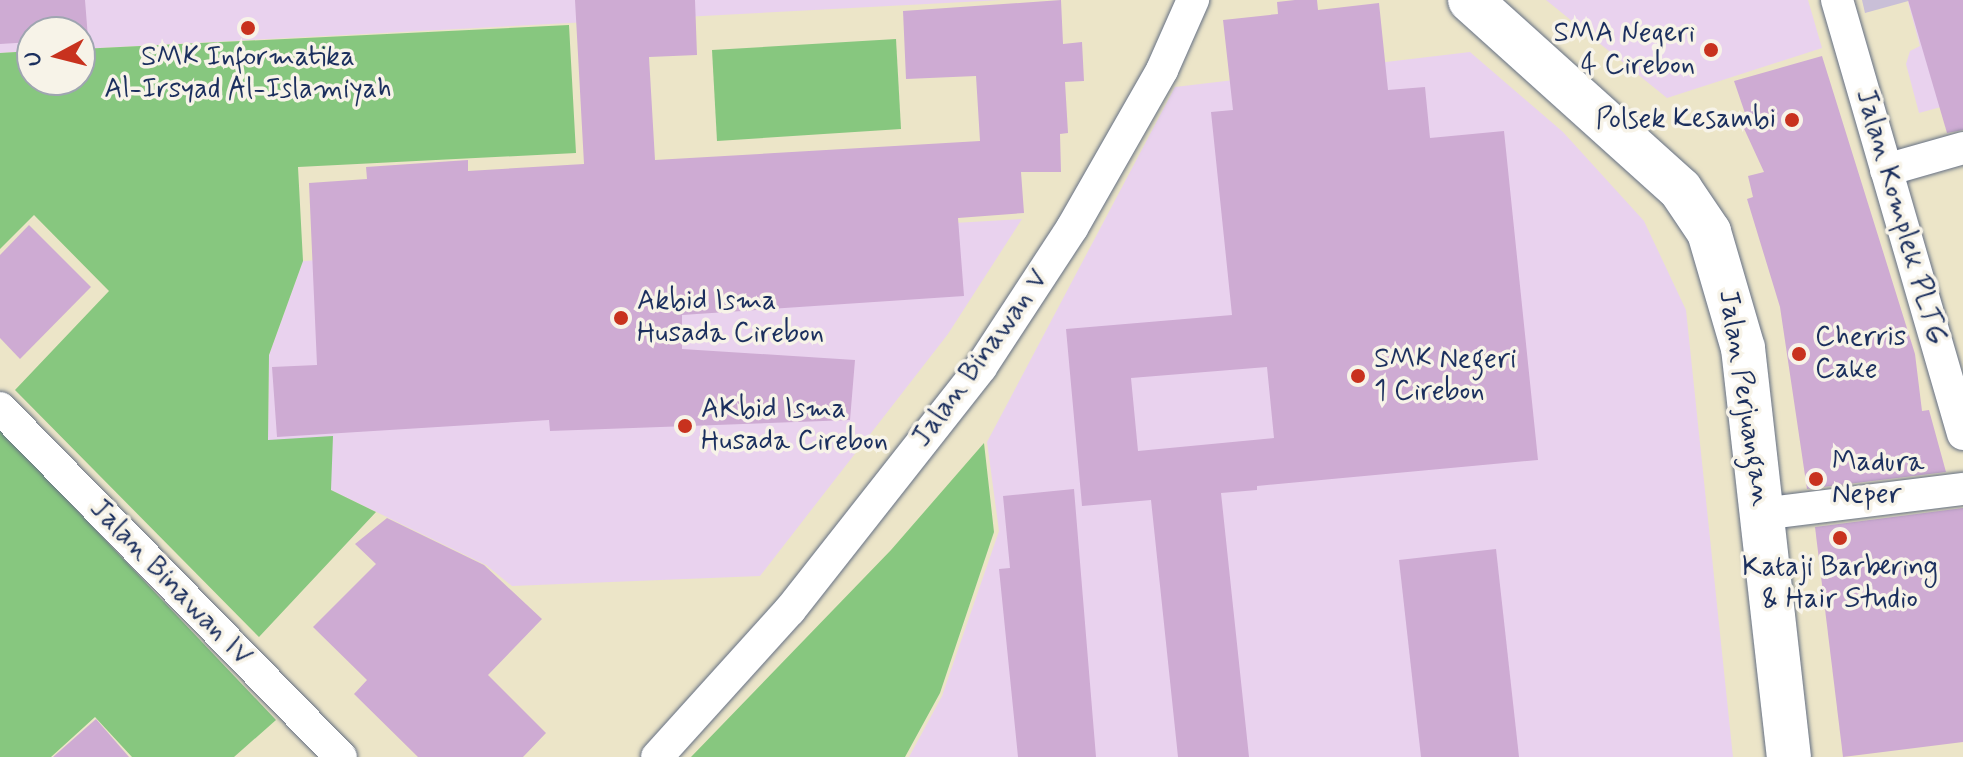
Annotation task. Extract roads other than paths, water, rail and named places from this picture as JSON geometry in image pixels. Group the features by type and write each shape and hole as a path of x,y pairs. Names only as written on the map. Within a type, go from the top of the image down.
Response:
{"street":[{"name":"Jalan Binawan V","path":"657,757 790,610 981,367 1072,228 1162,70 1193,0"},
{"name":"Jalan Perjuangan","path":"1470,0 1680,189 1709,232 1740,333 1789,757"},
{"name":"Jalan Komplek PLTG","path":"1837,0 1963,434"},
{"path":"1886,170 1963,148"},
{"name":"Jalan Binawan IV","path":"0,408 341,757"},
{"path":"1762,514 1963,489"}],"place":[{"name":"SMK Informatika Al-Irsyad Al-Islamiyah","path":"248,28"},
{"name":"SMA Negeri 4 Cirebon","path":"1711,50"},
{"name":"Polsek Kesambi","path":"1792,120"},
{"name":"Akbid Isma Husada Cirebon","path":"621,318"},
{"name":"Cherris Cake","path":"1799,354"},
{"name":"SMK Negeri 1 Cirebon","path":"1358,376"},
{"name":"AKbid Isma Husada Cirebon","path":"685,426"},
{"name":"Madura Neper","path":"1816,479"},
{"name":"Kataji Barbering & Hair Studio","path":"1840,538"}]}
